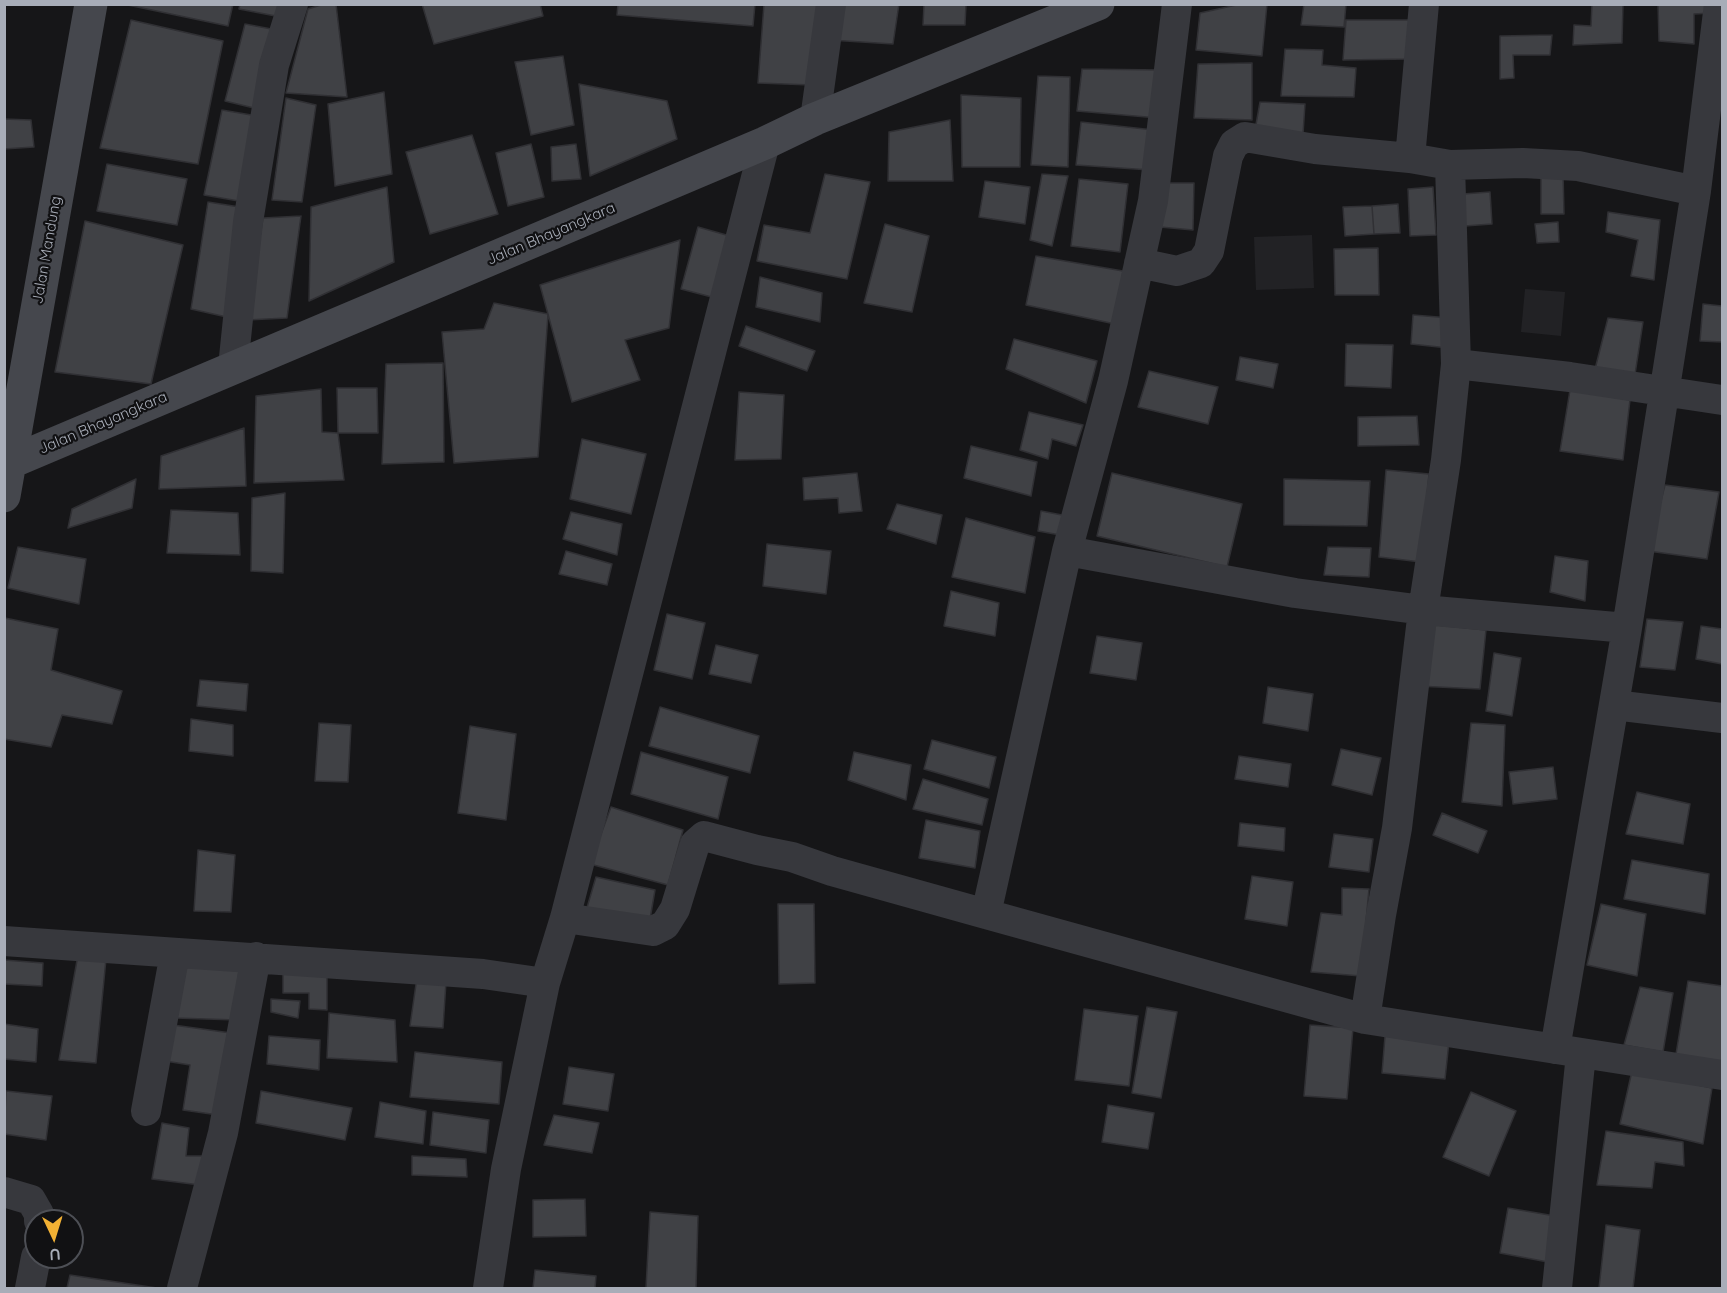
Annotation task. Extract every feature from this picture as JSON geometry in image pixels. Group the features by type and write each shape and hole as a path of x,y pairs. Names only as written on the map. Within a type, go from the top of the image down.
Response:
{"street":[{"name":"Jalan Mandung","path":"4,496 7,464 91,4"},
{"path":"815,119 831,4"},
{"name":"Jalan Bhayangkara","path":"7,464 765,143 815,119 1098,4"},
{"path":"986,914 1067,551 1113,381 1153,201 1177,4"},
{"path":"1410,158 1424,4"},
{"path":"1557,1288 1568,1051 1614,705 1696,191 1719,4"},
{"path":"233,367 248,222 274,64 297,5"},
{"path":"1139,263 1177,271 1200,263 1209,251 1228,156 1234,144 1245,137 1450,165 1578,166 1696,191"},
{"path":"488,1288 506,1169 546,983 565,918 765,143"},
{"path":"1365,1018 1397,828 1423,610 1446,460 1456,364 1450,165"},
{"path":"1456,364 1665,390 1722,400"},
{"path":"1067,551 1295,593 1423,610 1627,628"},
{"path":"1614,705 1722,718"},
{"path":"565,918 653,931 665,925 675,909 695,844 704,836 792,857 986,914 1365,1018 1722,1076"},
{"path":"4,941 483,974 546,983"},
{"path":"146,1111 175,953"},
{"path":"182,1288 223,1133 256,957"},
{"path":"4,1192 31,1200 36,1209"},
{"path":"30,1288 34,1269"}],"shaded area":[{"path":"1312,235 1314,288 1256,290 1254,237"},
{"path":"1525,289 1565,292 1561,336 1521,332"}],"building":[{"path":"123,4 233,4 228,26"},
{"path":"240,4 290,4 286,18 239,9"},
{"path":"324,4 336,4 347,97 286,93 308,9"},
{"path":"422,4 540,4 543,16 434,44"},
{"path":"618,4 755,4 753,26 617,15"},
{"path":"764,4 819,4 811,85 758,83"},
{"path":"834,4 899,4 893,44 830,40"},
{"path":"924,4 966,4 965,25 923,25"},
{"path":"1241,4 1267,4 1262,56 1196,50 1200,13"},
{"path":"1304,4 1346,4 1344,27 1301,25"},
{"path":"1592,4 1623,4 1622,43 1573,45 1574,25 1591,26"},
{"path":"1658,4 1713,4 1712,13 1694,14 1694,44 1659,41"},
{"path":"131,20 223,41 198,164 100,148"},
{"path":"1346,20 1411,20 1411,59 1343,60"},
{"path":"245,24 282,31 262,110 225,101"},
{"path":"1552,35 1550,55 1513,55 1514,78 1500,79 1500,36"},
{"path":"1285,49 1323,50 1322,65 1356,68 1354,97 1281,96"},
{"path":"563,56 574,125 531,135 515,62"},
{"path":"1252,63 1252,120 1194,118 1198,64"},
{"path":"1082,69 1163,70 1158,118 1077,111"},
{"path":"1038,76 1070,77 1068,167 1031,165"},
{"path":"579,84 667,101 677,139 590,176"},
{"path":"384,92 392,174 335,186 328,104"},
{"path":"961,95 1021,98 1020,167 962,167"},
{"path":"286,98 316,105 302,202 272,200"},
{"path":"1260,102 1305,104 1303,134 1255,130"},
{"path":"222,110 263,117 250,203 204,195"},
{"path":"4,119 31,120 34,147 4,149"},
{"path":"950,120 953,181 888,181 889,132"},
{"path":"1081,122 1154,130 1150,170 1076,165"},
{"path":"472,135 498,214 430,234 406,152"},
{"path":"531,144 544,197 508,206 496,153"},
{"path":"576,144 581,179 552,181 551,147"},
{"path":"107,164 187,179 177,225 97,211"},
{"path":"1541,172 1563,172 1564,214 1541,214"},
{"path":"825,174 870,182 847,279 757,261 764,225 810,233"},
{"path":"1042,174 1068,176 1052,246 1030,240"},
{"path":"1079,179 1128,184 1120,252 1071,246"},
{"path":"985,181 1030,187 1025,224 979,217"},
{"path":"1163,183 1194,183 1193,230 1160,227"},
{"path":"387,187 394,262 309,301 311,207"},
{"path":"1433,187 1436,235 1410,236 1408,189"},
{"path":"1490,192 1492,224 1465,226 1463,194"},
{"path":"208,202 246,208 231,318 191,309"},
{"path":"1398,204 1400,233 1374,234 1372,206"},
{"path":"1372,206 1374,234 1345,236 1343,207"},
{"path":"1608,212 1660,220 1654,280 1631,276 1638,240 1606,232"},
{"path":"301,216 287,318 247,320 263,218"},
{"path":"85,221 183,245 151,384 55,372"},
{"path":"1558,222 1559,242 1537,243 1535,224"},
{"path":"885,224 929,236 912,312 864,303"},
{"path":"698,227 737,238 723,300 681,289"},
{"path":"680,240 669,328 625,340 640,380 572,402 540,285"},
{"path":"1378,248 1379,295 1335,295 1334,249"},
{"path":"1036,256 1123,271 1115,324 1026,305"},
{"path":"760,277 822,293 820,322 756,307"},
{"path":"494,303 548,314 538,457 454,463 442,332 484,329"},
{"path":"1703,304 1722,306 1722,342 1700,341"},
{"path":"1413,315 1451,318 1448,348 1411,344"},
{"path":"1608,318 1643,322 1634,381 1593,377"},
{"path":"746,326 815,351 807,371 739,346"},
{"path":"1014,339 1097,361 1086,403 1006,369"},
{"path":"1346,344 1393,345 1391,388 1345,386"},
{"path":"1240,357 1278,364 1273,388 1236,380"},
{"path":"443,363 444,462 382,464 386,364"},
{"path":"1149,371 1218,387 1208,424 1138,407"},
{"path":"337,388 377,388 378,433 338,433"},
{"path":"321,389 322,432 338,433 344,480 254,483 256,396"},
{"path":"1570,390 1630,400 1623,460 1560,451"},
{"path":"739,392 784,395 781,459 735,460"},
{"path":"1029,412 1083,425 1076,446 1052,439 1048,459 1020,450"},
{"path":"1417,416 1419,445 1358,446 1358,417"},
{"path":"244,428 246,486 159,489 161,456"},
{"path":"582,439 646,454 631,514 570,499"},
{"path":"971,446 1037,462 1031,496 964,478"},
{"path":"1386,470 1429,474 1421,562 1379,557"},
{"path":"857,473 862,511 839,513 838,498 804,500 803,478"},
{"path":"1112,473 1242,504 1227,567 1097,536"},
{"path":"136,479 132,508 68,528 72,509"},
{"path":"1284,479 1370,481 1367,526 1284,525"},
{"path":"1665,485 1719,492 1707,559 1648,551"},
{"path":"285,493 283,573 251,571 252,498"},
{"path":"897,504 942,515 936,544 887,529"},
{"path":"171,510 238,513 240,555 167,553"},
{"path":"1041,511 1062,515 1060,535 1038,531"},
{"path":"571,512 622,524 617,555 563,539"},
{"path":"966,518 1035,537 1025,593 952,577"},
{"path":"767,544 831,551 826,594 763,586"},
{"path":"18,547 86,559 79,604 8,588"},
{"path":"1328,547 1371,548 1369,577 1324,575"},
{"path":"566,551 612,564 607,585 559,574"},
{"path":"1555,556 1588,561 1585,601 1550,592"},
{"path":"951,591 999,603 995,636 944,626"},
{"path":"667,614 705,623 692,679 654,670"},
{"path":"5,618 58,629 51,670 122,691 112,724 62,715 51,747 4,739"},
{"path":"1647,619 1683,622 1675,670 1640,667"},
{"path":"1426,624 1486,630 1480,689 1417,686"},
{"path":"1701,626 1722,629 1722,664 1696,659"},
{"path":"1097,636 1142,643 1136,680 1090,673"},
{"path":"716,645 758,655 751,683 709,674"},
{"path":"1494,653 1521,658 1512,716 1486,711"},
{"path":"200,680 248,684 246,711 197,706"},
{"path":"1268,687 1313,694 1308,731 1263,723"},
{"path":"660,707 759,736 750,773 649,746"},
{"path":"191,719 233,725 233,756 189,751"},
{"path":"319,723 351,725 348,782 315,781"},
{"path":"1471,723 1505,725 1502,806 1462,802"},
{"path":"470,726 516,734 506,820 458,813"},
{"path":"932,740 996,757 989,788 924,769"},
{"path":"1341,749 1381,758 1372,795 1332,785"},
{"path":"641,752 728,777 718,819 631,794"},
{"path":"854,752 911,765 906,800 848,780"},
{"path":"1239,756 1291,764 1288,787 1235,779"},
{"path":"1553,767 1557,799 1513,804 1509,772"},
{"path":"923,779 988,799 982,825 913,809"},
{"path":"1637,792 1690,804 1683,844 1626,834"},
{"path":"611,807 683,830 668,885 590,864"},
{"path":"1442,813 1487,831 1478,853 1433,835"},
{"path":"926,820 980,831 975,868 919,858"},
{"path":"1240,823 1285,828 1284,851 1238,846"},
{"path":"1334,834 1373,839 1369,872 1329,867"},
{"path":"198,850 235,855 231,912 194,911"},
{"path":"1632,860 1709,874 1705,914 1624,899"},
{"path":"1252,876 1293,882 1287,926 1245,919"},
{"path":"596,877 655,890 649,925 586,911"},
{"path":"1342,888 1369,889 1361,976 1311,972 1321,913 1342,915"},
{"path":"778,904 814,904 815,983 779,984"},
{"path":"1601,904 1646,914 1637,976 1587,965"},
{"path":"78,955 106,959 96,1063 59,1060"},
{"path":"4,960 43,963 42,986 4,984"},
{"path":"176,961 239,965 237,1020 175,1018"},
{"path":"283,969 327,972 327,1010 309,1009 309,993 283,993"},
{"path":"417,977 446,982 443,1028 410,1026"},
{"path":"1688,981 1722,986 1722,1064 1676,1054"},
{"path":"1640,987 1673,993 1663,1052 1624,1045"},
{"path":"271,999 300,1001 298,1018 271,1012"},
{"path":"1147,1007 1177,1012 1161,1098 1132,1093"},
{"path":"1084,1009 1138,1016 1129,1086 1075,1080"},
{"path":"329,1013 395,1020 397,1062 327,1058"},
{"path":"4,1024 38,1029 36,1062 4,1059"},
{"path":"166,1024 231,1033 218,1115 183,1110 190,1065 159,1060"},
{"path":"1310,1025 1353,1028 1347,1099 1304,1096"},
{"path":"269,1036 320,1040 319,1070 267,1064"},
{"path":"1385,1036 1449,1042 1445,1079 1382,1073"},
{"path":"415,1052 502,1062 499,1104 410,1097"},
{"path":"569,1067 614,1074 608,1111 563,1104"},
{"path":"1632,1071 1712,1088 1703,1144 1620,1124"},
{"path":"6,1091 52,1096 46,1140 4,1134"},
{"path":"261,1091 352,1108 345,1140 256,1123"},
{"path":"1471,1092 1516,1111 1489,1176 1443,1157"},
{"path":"380,1102 426,1111 423,1144 375,1137"},
{"path":"1108,1105 1154,1113 1148,1149 1102,1142"},
{"path":"433,1112 489,1120 486,1153 430,1145"},
{"path":"554,1115 599,1123 592,1153 544,1145"},
{"path":"162,1123 189,1128 186,1156 203,1156 200,1185 152,1179"},
{"path":"1606,1131 1683,1142 1684,1166 1655,1162 1652,1188 1597,1185"},
{"path":"412,1156 466,1159 467,1177 412,1175"},
{"path":"585,1199 586,1236 533,1237 533,1200"},
{"path":"1508,1208 1561,1217 1553,1263 1500,1253"},
{"path":"650,1212 698,1216 696,1288 646,1288"},
{"path":"1606,1225 1640,1230 1633,1288 1599,1288"},
{"path":"535,1270 596,1276 595,1288 533,1288"},
{"path":"70,1275 157,1288 67,1288"}]}
